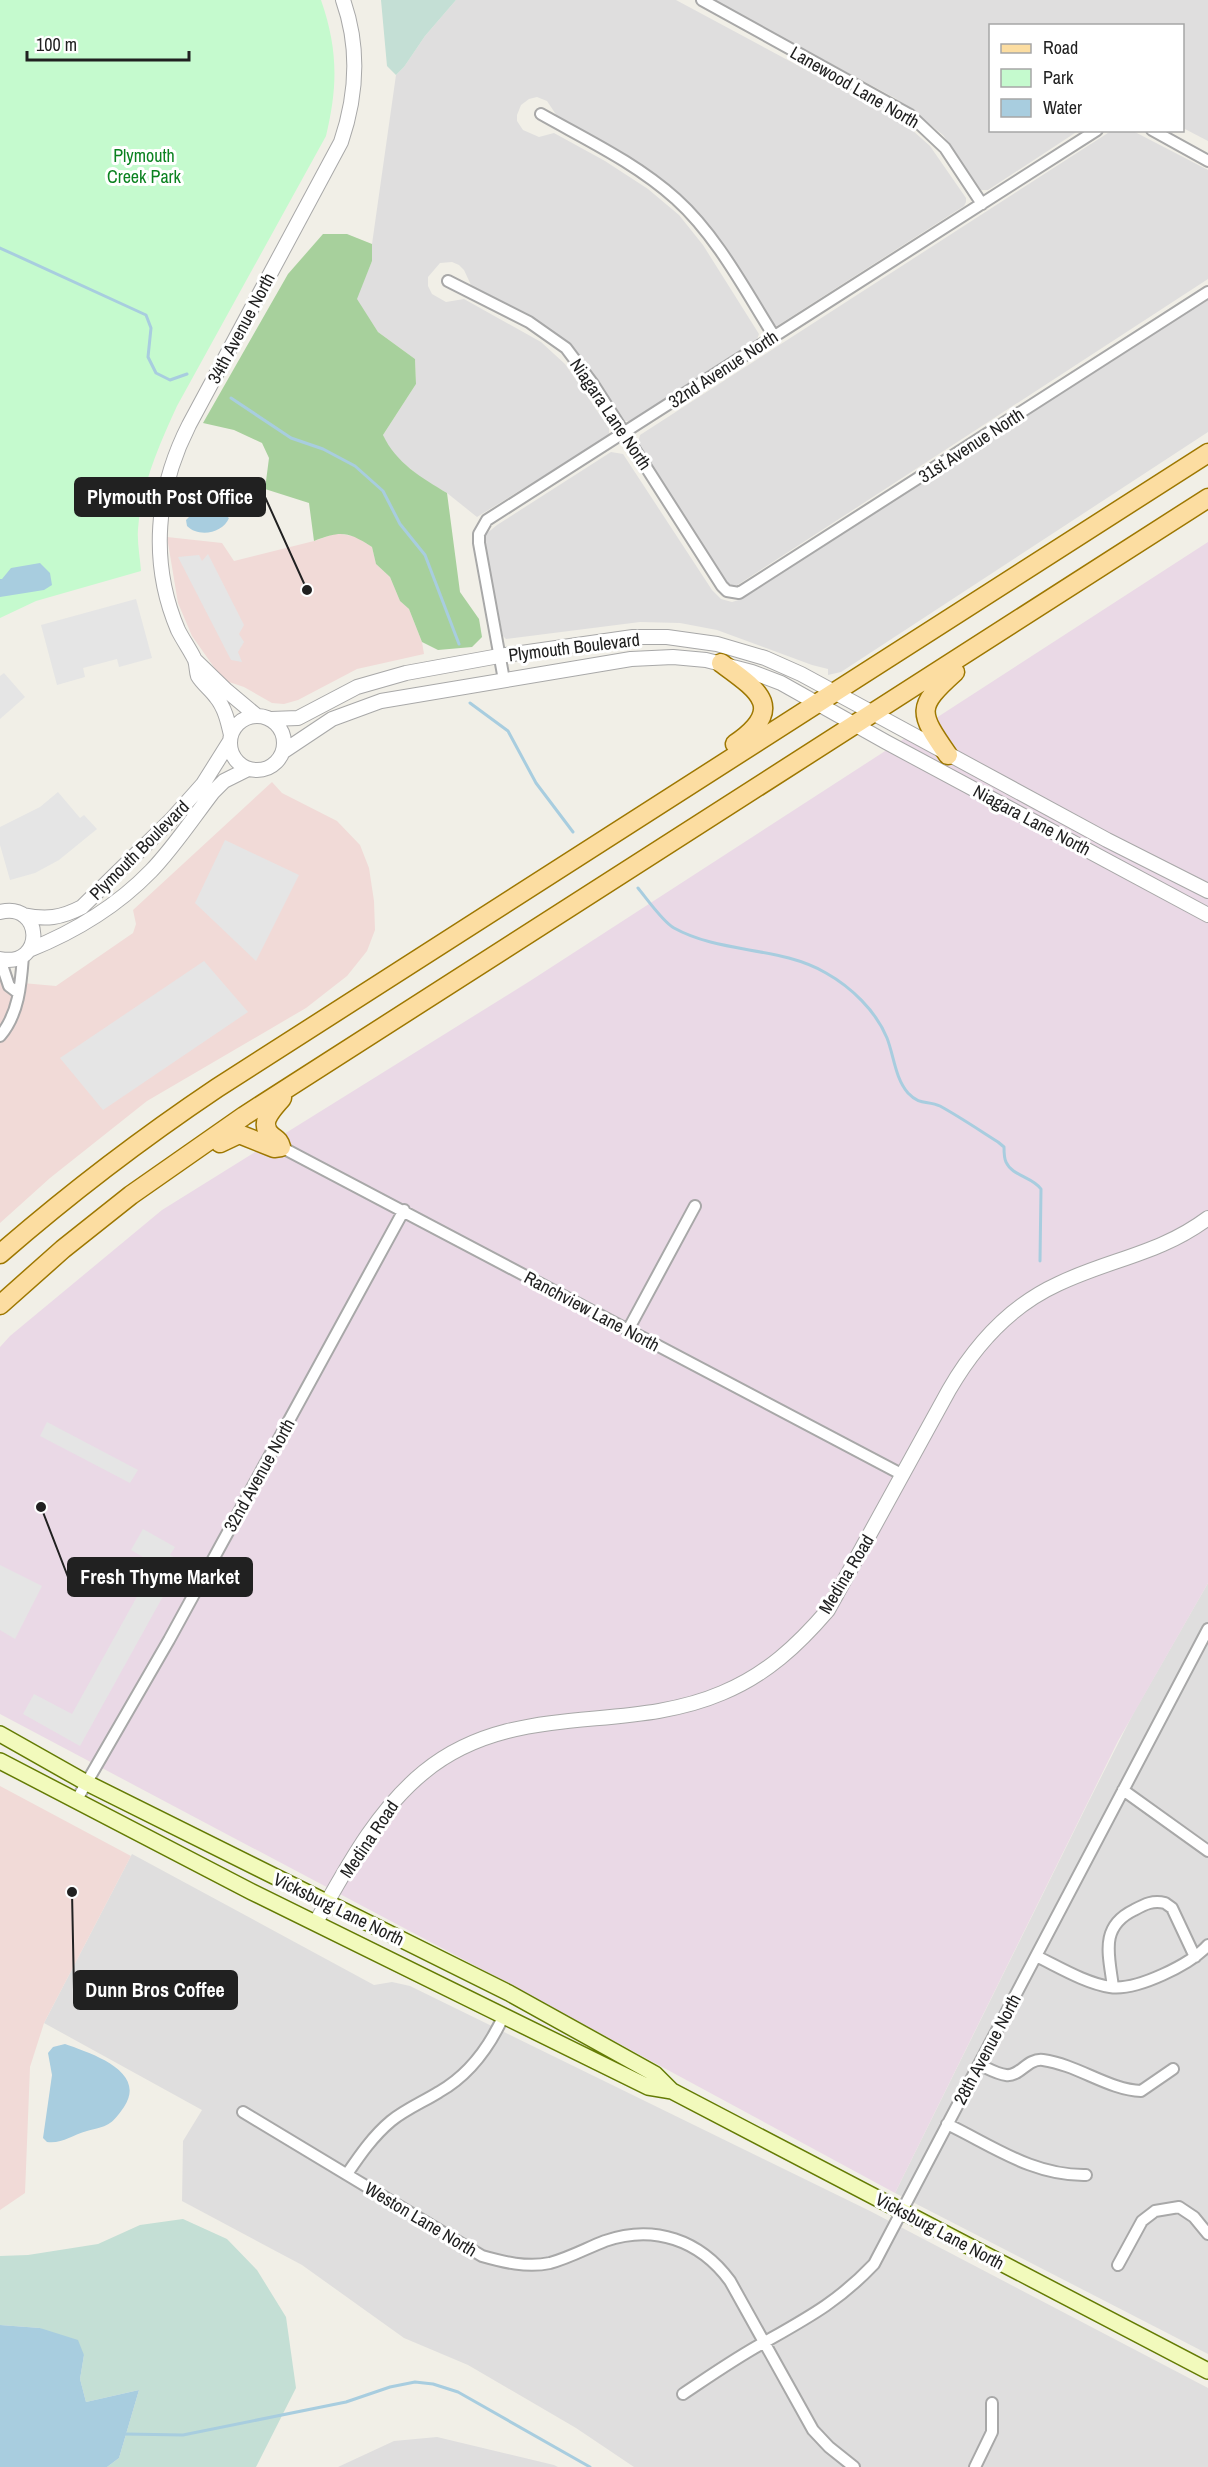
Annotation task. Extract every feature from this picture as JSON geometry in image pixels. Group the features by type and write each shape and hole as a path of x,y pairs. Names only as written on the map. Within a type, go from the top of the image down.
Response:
{"main road":[{"path":"0,1254 152,1132 1208,453"},
{"path":"0,1305 131,1195 297,1081 873,715 1208,498"},
{"path":"948,755 928,725 926,709 929,698 998,633"},
{"path":"664,801 699,768 750,733 760,722 763,709 757,691 721,663"},
{"path":"104,1219 140,1200 233,1135 247,1135 274,1148 281,1147 279,1140 266,1128 266,1120 268,1114 297,1081"},
{"name":"Vicksburg Lane North","path":"0,1734 86,1782 540,2010 655,2074 672,2091 1207,2369"},
{"name":"Vicksburg Lane North","path":"0,1761 76,1802 648,2087 672,2091"}],"street":[{"name":"34th Avenue North","path":"230,738 224,710 199,676 195,660 175,621 161,562 159,532 164,489 173,460 189,425 341,142 353,101 355,78 354,43 343,0"},
{"name":"Lanewood Lane North","path":"702,0 910,115 945,148 982,204"},
{"path":"541,114 629,164 677,200 723,255 774,336"},
{"name":"32nd Avenue North","path":"504,680 479,543 482,526 487,520 1094,132"},
{"path":"1156,132 1208,161"},
{"name":"Niagara Lane North","path":"448,281 529,322 566,348 581,365 625,432 722,586 732,593"},
{"name":"31st Avenue North","path":"732,593 744,591 1208,292"},
{"name":"Plymouth Boulevard","path":"264,717 298,718 344,693 406,673 499,656 633,638 684,639 732,648 765,658 834,692 873,715"},
{"name":"Plymouth Boulevard","path":"284,751 332,719 365,706 631,659 681,657 721,663 768,677 856,725"},
{"name":"34th Avenue North","path":"195,660 232,695 264,717"},
{"name":"Niagara Lane North","path":"873,715 1107,840 1208,891"},
{"path":"264,717 283,733 284,751 282,756 269,768 259,771 248,769 235,759 230,738 240,722 264,717"},
{"name":"Niagara Lane North","path":"856,725 1208,915"},
{"name":"Plymouth Boulevard","path":"0,912 12,910 43,919 68,914 82,907 171,820 203,784 230,738"},
{"name":"Plymouth Boulevard","path":"0,959 8,960 26,953 95,917 123,898 152,870 213,792 224,781 248,769"},
{"path":"0,1036 10,1020 17,992 21,986 26,953 34,935 29,920 23,915"},
{"path":"0,959 9,986 17,992"},
{"name":"Ranchview Lane North","path":"281,1147 903,1475"},
{"path":"628,1330 695,1206"},
{"name":"32nd Avenue North","path":"76,1802 169,1640 404,1210"},
{"name":"Medina Road","path":"316,1922 385,1812 399,1794 425,1771 453,1752 484,1738 516,1728 656,1711 690,1704 722,1693 753,1678 781,1659 828,1610 964,1363 983,1339 1006,1318 1058,1284 1168,1243 1208,1218"},
{"name":"28th Avenue North","path":"683,2394 764,2342 809,2318 855,2285 874,2264 1208,1629"},
{"path":"1123,1791 1208,1851"},
{"path":"1113,1988 1108,1944 1110,1934 1122,1916 1147,1903 1165,1903 1172,1908 1195,1957"},
{"path":"1036,1956 1079,1976 1113,1988 1167,1972 1195,1957 1208,1945"},
{"path":"346,2174 373,2137 415,2104 439,2092 480,2057 504,2015"},
{"path":"980,2065 1006,2075 1013,2075 1033,2061 1041,2060 1081,2070 1122,2088 1141,2091 1173,2069"},
{"name":"Weston Lane North","path":"243,2112 462,2246 504,2263 548,2263 624,2236 644,2234 665,2235 702,2252 718,2265 730,2281 813,2430 829,2447 854,2467"},
{"path":"947,2124 1024,2163 1058,2174 1086,2175"},
{"path":"1118,2265 1142,2221 1155,2211 1179,2207 1194,2217 1208,2234"},
{"path":"975,2467 992,2432 992,2403"}],"shaded area":[{"path":"381,0 456,0 396,75 387,66"},
{"path":"456,0 676,0 903,122 930,146 966,198 966,202 964,206 777,326 772,324 713,232 686,200 626,156 561,122 547,101 537,97 529,99 521,105 517,115 517,121 523,130 539,137 554,133 605,161 648,189 679,215 703,245 759,334 756,342 630,421 624,421 581,358 560,336 471,285 459,265 452,262 440,263 428,277 428,286 432,294 446,302 464,299 541,342 565,364 609,428 609,434 605,438 477,517 447,493 422,479 390,451 383,435 416,384 415,359 378,332 356,299 372,261 372,244 396,75"},
{"path":"712,0 1208,0 1208,141 1184,129 1184,24 989,24 989,132 1076,132 988,190 981,190 943,135 895,98"},
{"path":"1109,132 1135,132 1208,170 1208,279 736,586 728,584 638,443 640,435"},
{"path":"1208,297 1208,432 841,672 828,675 828,669 717,630 680,623 640,622 506,639 503,636 484,543 486,534 611,452 623,454 712,590 721,599 732,602 742,599"},
{"path":"337,533 357,537 372,547 376,564 390,577 400,601 409,609 422,642 424,654 357,669 298,700 284,704 272,703 244,687 223,680 192,636 178,603 167,537 222,543 234,561"},
{"path":"1208,542 1208,1583 1118,1741 895,2193 470,1963 0,1714 0,1347 10,1336 162,1210 530,981"},
{"path":"208,554 244,625 239,634 244,642 238,652 242,662 231,660 178,557 199,555 202,561"},
{"path":"136,599 152,658 119,667 117,659 83,668 85,677 57,685 41,625"},
{"path":"4,673 25,697 0,719 0,676"},
{"path":"272,782 282,793 337,821 360,845 369,868 374,901 375,930 367,951 347,976 306,1008 147,1101 50,1178 0,1223 0,981 56,986 133,933 136,924 133,910"},
{"path":"58,792 80,818 84,815 97,829 59,860 35,873 10,880 0,845 0,827 40,807"},
{"path":"225,840 299,875 256,961 195,903"},
{"path":"204,961 248,1012 103,1110 60,1058"},
{"path":"47,1422 138,1470 130,1483 40,1436"},
{"path":"143,1529 175,1547 170,1555 182,1562 80,1746 23,1714 34,1694 72,1714 155,1564 131,1550"},
{"path":"0,1565 42,1586 15,1639 0,1630"},
{"path":"1208,1583 1208,2354 895,2193 1133,1714"},
{"path":"0,1786 131,1856 44,2023 30,2067 25,2193 0,2210"},
{"path":"132,1854 374,1985 392,1982 410,1986 870,2211 1208,2388 1208,2467 634,2467 576,2428 468,2365 404,2338 302,2265 182,2201 183,2141 202,2110 44,2023"},
{"path":"183,2219 227,2239 257,2270 286,2317 296,2388 256,2467 107,2467 119,2458 139,2390 86,2402 80,2379 84,2355 40,2328 0,2325 0,2256 28,2255 98,2244 140,2225"},
{"path":"437,2437 558,2467 338,2467 394,2441"}],"green space":[{"name":"Plymouth Creek Park","path":"0,0 321,0 331,35 334,84 326,136 177,406 158,451 147,481 140,513 138,540 141,571 36,601 0,618"},
{"path":"323,234 347,234 372,244 372,261 357,299 378,332 415,359 416,384 383,435 402,462 447,493 460,592 479,619 482,637 472,647 438,650 422,642 409,609 400,601 390,577 376,564 372,547 344,534 331,535 314,541 309,503 265,489 269,458 262,443 234,430 203,423 288,274"}],"water":[{"path":"222,513 229,518 222,527 216,530 204,533 187,526 186,520 189,517"},
{"path":"40,563 50,573 52,585 44,590 0,597 0,579 11,568"},
{"path":"65,2044 113,2065 128,2083 129,2094 124,2107 108,2124 62,2140 47,2142 43,2138 52,2075 48,2053 53,2047"},
{"path":"0,2325 40,2328 78,2340 84,2355 80,2379 86,2402 139,2390 119,2458 107,2467 0,2467"}],"waterway":[{"path":"0,248 146,315 151,328 148,357 156,373 170,380 187,374"},
{"path":"231,398 291,438 323,449 355,466 383,491 400,524 425,555 459,644"},
{"path":"470,703 508,731 536,783 573,832"},
{"path":"638,888 660,916 674,928 711,942 808,964 826,973 853,993 869,1009 882,1028 897,1074 908,1093 920,1101 940,1106 998,1142 1004,1147 1005,1159 1009,1167 1041,1189 1040,1261"},
{"path":"125,2434 183,2435 346,2402 390,2387 415,2382 433,2384 458,2392 590,2467"}],"place":[{"name":"Plymouth Post Office","path":"307,590"},
{"name":"Fresh Thyme Market","path":"41,1507"},
{"name":"Dunn Bros Coffee","path":"72,1892"}]}
